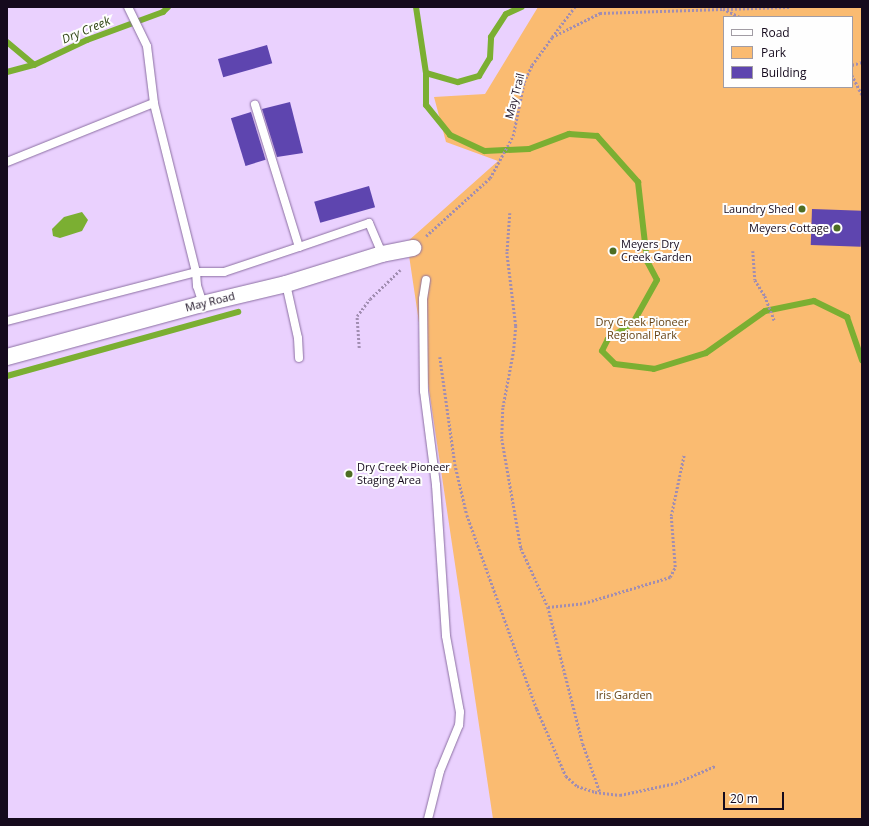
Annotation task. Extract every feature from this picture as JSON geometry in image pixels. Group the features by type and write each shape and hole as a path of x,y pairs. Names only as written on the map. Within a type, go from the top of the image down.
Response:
{"street":[{"name":"May Road","path":"7,357 203,304 286,284 382,254 413,248"}],"lane":[{"path":"128,7 147,46 154,103 196,272 197,286 203,304"},
{"path":"7,162 154,103"},
{"path":"255,105 299,247"},
{"path":"7,321 196,272 224,272 369,223 382,254"},
{"path":"426,280 422,299 424,391 436,485 446,636 460,712 459,725 440,771 428,819"},
{"path":"286,284 298,338 299,358"}],"path":[{"path":"552,37 575,7"},
{"path":"635,7 635,12"},
{"path":"723,10 790,7"},
{"name":"May Trail","path":"359,348 357,316 370,299 401,268 413,248 490,178 513,136 524,82 532,65 552,37 600,13 723,10 738,16"},
{"path":"853,77 862,95"},
{"path":"510,213 508,252 516,326 514,350 503,408 502,439 521,548 548,607 583,744 600,792"},
{"path":"753,250 755,280 765,296 774,320"},
{"path":"439,350 455,464 467,515 481,561 558,760 566,776 577,786 620,795 676,783 715,766"},
{"path":"548,607 584,603 670,577 675,567 671,516 684,455"}],"green space":[{"name":"Dry Creek Pioneer Regional Park","path":"538,7 862,7 862,819 493,819 407,242 498,161 446,142 434,97 485,94"}],"shaded area":[{"path":"82,212 88,220 82,231 60,238 53,236 52,229 64,217"}],"building":[{"path":"267,45 272,63 223,77 218,59"},
{"path":"290,102 303,153 277,157 262,109"},
{"path":"251,112 266,160 246,166 231,118"},
{"path":"369,186 375,207 320,223 314,202"},
{"name":"Meyers Cottage","path":"812,209 862,211 861,247 811,245"}],"waterway":[{"name":"Dry Creek","path":"7,72 34,65 87,40 163,12 168,7"},
{"path":"416,7 426,73 426,105 450,135 485,151 529,149 569,134 597,136 638,182 647,261 657,280 633,323 608,339 602,351 615,364 654,369 706,353 765,311 814,301 847,317 862,360"},
{"name":"Dry Creek","path":"426,73 458,82 479,76 490,58 491,37 506,14 522,7"},
{"name":"Dry Creek","path":"7,42 34,65"},
{"path":"7,376 238,312"}],"place":[{"name":"Laundry Shed","path":"802,209"},
{"name":"Meyers Cottage","path":"837,228"},
{"name":"Meyers Dry Creek Garden","path":"613,251"},
{"name":"Dry Creek Pioneer Staging Area","path":"349,474"}],"park label":[{"name":"Iris Garden","path":"624,695"}]}
